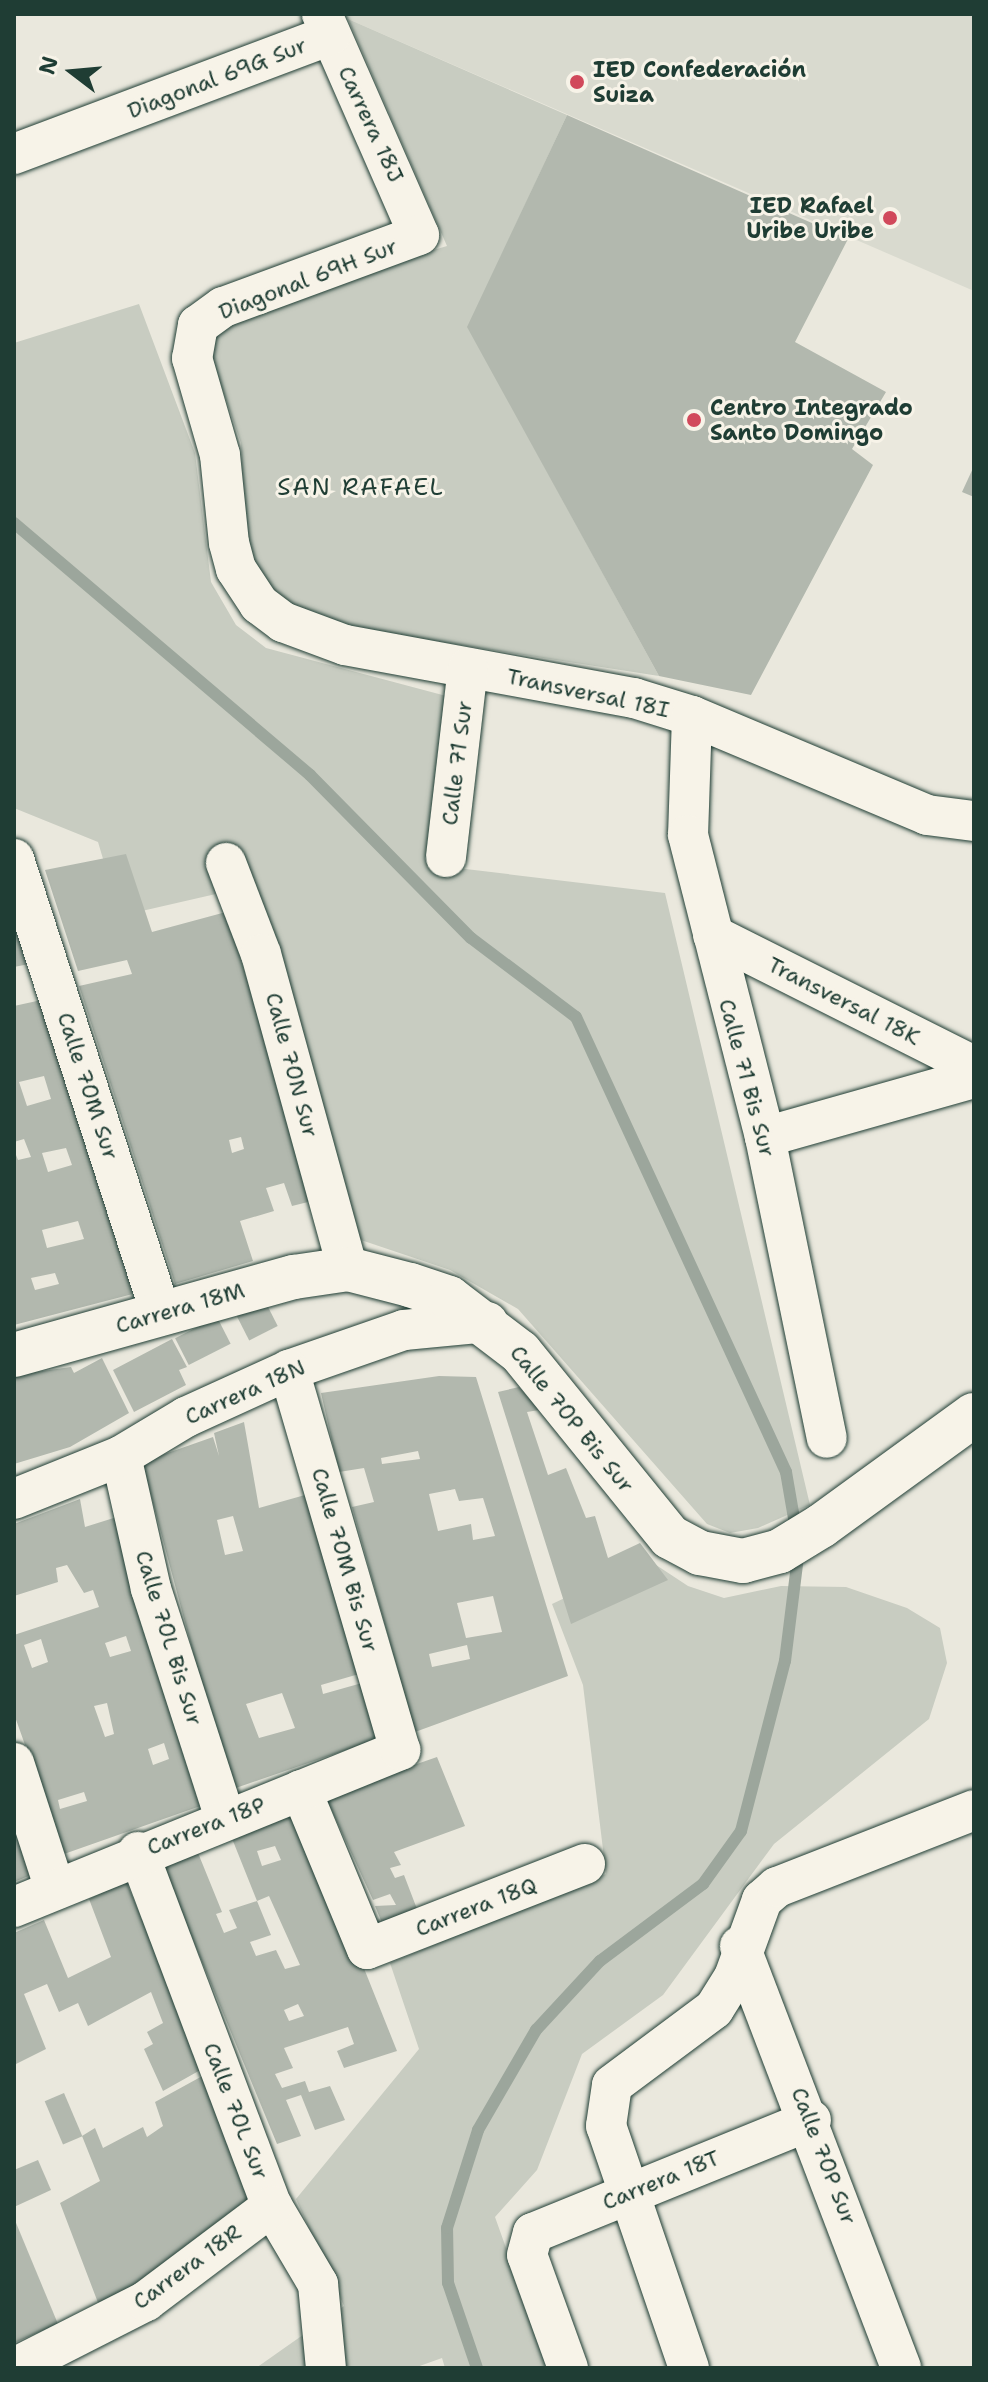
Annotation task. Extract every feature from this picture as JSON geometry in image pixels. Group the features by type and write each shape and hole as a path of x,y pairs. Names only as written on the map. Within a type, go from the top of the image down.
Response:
{"street":[{"name":"Diagonal 69G Sur","path":"14,154 326,25"},
{"name":"Carrera 18J","path":"326,25 419,235"},
{"name":"Diagonal 69H Sur","path":"283,622 259,604 236,569 220,455 192,358 198,325 223,307 419,235"},
{"name":"Transversal 18I","path":"283,622 345,645 634,698 692,716 927,815 974,821"},
{"name":"Calle 71 Sur","path":"446,857 468,668"},
{"name":"Calle 71 Bis Sur","path":"692,716 686,820 765,1137 827,1438"},
{"name":"Calle 70M Sur","path":"14,859 161,1313"},
{"name":"Calle 70N Sur","path":"226,863 261,954 348,1269"},
{"name":"Transversal 18K","path":"713,935 974,1066"},
{"path":"765,1137 974,1078"},
{"name":"Carrera 18M","path":"14,1355 294,1277 348,1269"},
{"name":"Calle 70P Bis Sur","path":"348,1269 449,1298 488,1322 530,1363 670,1537 700,1553 762,1556 821,1526 974,1415"},
{"name":"Carrera 18N","path":"14,1499 121,1456 186,1417 289,1370 404,1330 488,1322"},
{"name":"Calle 70M Bis Sur","path":"289,1370 400,1750"},
{"name":"Calle 70L Bis Sur","path":"121,1456 151,1589 225,1818"},
{"name":"Carrera 18P","path":"14,1907 138,1852 400,1750"},
{"path":"14,1763 55,1889"},
{"name":"Carrera 18Q","path":"301,1790 367,1949 585,1864"},
{"path":"689,2368 606,2126 612,2085 714,2009 734,1977 740,1946 762,1900 777,1887 974,1810"},
{"name":"Calle 70L Sur","path":"138,1852 272,2206 318,2284 326,2368"},
{"name":"Calle 70P Sur","path":"740,1946 811,2120 901,2368"},
{"name":"Carrera 18T","path":"568,2368 527,2255 533,2233 811,2120"},
{"name":"Carrera 18R","path":"17,2368 146,2301 272,2206"}],"shaded area":[{"name":"IED Rafael Uribe Uribe","path":"344,14 974,14 974,291 348,19"},
{"path":"348,19 567,115 468,327 659,676 338,626 303,614 274,593 245,550 241,443 204,336 234,310 447,246"},
{"path":"139,304 195,453 211,582 236,625 266,648 450,697 432,865 665,893 810,1505 758,1528 730,1533 707,1524 518,1309 450,1270 355,1238 255,885 120,916 98,842 14,808 14,343"},
{"path":"647,1559 688,1586 724,1598 781,1586 846,1587 907,1608 940,1628 947,1663 929,1719 774,1844 663,1995 582,2054 537,2170 495,2217 549,2368 445,2368 442,2358 414,2368 256,2368 344,2306 296,2199 419,2049 390,1963 606,1874 583,1685 552,1604"}],"building":[{"name":"Centro Integrado Santo Domingo","path":"567,115 848,239 795,342 886,392 852,449 873,465 751,695 659,676 467,327"},
{"path":"974,466 974,497 962,492"},
{"path":"126,854 152,932 226,912 316,1200 292,1206 284,1183 266,1188 274,1211 240,1221 253,1261 175,1284 79,986 132,974 127,960 78,971 45,870","holes":["241,1137 244,1149 232,1153 229,1140"]},
{"path":"14,896 39,962 14,967"},
{"path":"46,999 148,1290 14,1325 14,1150 18,1160 31,1157 24,1139 14,1142 14,1006","holes":["44,1076 51,1099 27,1106 19,1082","66,1148 72,1165 48,1172 42,1153","78,1221 84,1239 47,1248 42,1230","55,1273 59,1284 35,1290 31,1278"]},
{"path":"265,1301 278,1326 249,1340 236,1316"},
{"path":"217,1317 231,1344 189,1365 175,1338"},
{"path":"172,1339 187,1367 179,1370 186,1385 134,1412 113,1370"},
{"path":"102,1358 129,1413 70,1447 14,1464 14,1375 71,1367 74,1373"},
{"path":"439,1376 476,1377 568,1676 415,1732 352,1507 374,1502 364,1468 339,1472 321,1393","holes":["418,1451 420,1459 382,1464 381,1458","455,1489 459,1501 483,1498 495,1536 473,1540 471,1524 438,1531 429,1494","493,1596 502,1632 466,1638 457,1603","467,1645 470,1659 432,1667 429,1654"]},
{"path":"519,1387 539,1410 527,1412 548,1475 566,1468 586,1518 595,1516 608,1558 640,1543 668,1580 571,1624 498,1392"},
{"path":"244,1422 259,1508 305,1495 359,1674 321,1685 323,1694 362,1683 378,1739 230,1790 142,1462 213,1437 219,1456 214,1433","holes":["233,1516 243,1551 225,1555 217,1520","282,1693 295,1728 259,1738 246,1704"]},
{"path":"80,1499 85,1527 120,1516 209,1803 64,1854 14,1714 14,1635 99,1607 93,1590 84,1593 67,1565 56,1568 58,1582 14,1596 14,1524","holes":["126,1636 131,1651 110,1657 105,1643","41,1639 48,1662 32,1668 24,1645","107,1703 114,1734 105,1737 94,1706","164,1743 169,1759 153,1765 148,1749","84,1792 87,1801 60,1809 58,1800"]},
{"path":"437,1757 465,1826 394,1852 401,1865 390,1868 395,1878 404,1875 422,1922 387,1935 375,1906 396,1905 390,1894 373,1900 325,1796"},
{"path":"300,1808 397,2051 344,2068 337,2051 354,2044 348,2027 284,2048 293,2068 275,2074 282,2088 305,2081 309,2092 330,2086 345,2120 315,2130 301,2095 286,2100 301,2136 277,2144 158,1855 194,1843 222,1912 216,1914 224,1933 237,1928 229,1910 257,1901 229,1831","holes":["275,1846 281,1860 262,1866 257,1851","269,1896 300,1965 285,1969 276,1950 256,1956 250,1942 271,1935 257,1901","298,2004 304,2016 289,2021 284,2010"]},
{"path":"14,1822 31,1875 14,1882"},
{"path":"126,1881 204,2068 163,2091 144,2049 153,2044 147,2032 163,2023 151,1992 88,2026 78,2003 59,2012 47,1984 24,1994 46,2049 14,2065 14,1933 44,1920 68,1978 111,1957 89,1899"},
{"path":"206,2074 261,2207 100,2308 60,2203 100,2181 82,2136 95,2128 103,2148 143,2127 147,2137 163,2126 155,2102"},
{"path":"64,2093 82,2136 63,2144 45,2101"},
{"path":"38,2160 51,2190 14,2207 14,2170"},
{"path":"14,2218 58,2324 14,2343"}],"waterway":[{"path":"14,523 310,775 471,938 576,1017 786,1472 796,1530"},
{"path":"477,2368 448,2283 447,2228 478,2130 536,2030 600,1961 703,1884 741,1831 785,1661 799,1548"}],"place":[{"name":"IED Confederación Suiza","path":"577,82"},
{"name":"IED Rafael Uribe Uribe","path":"890,218"},
{"name":"Centro Integrado Santo Domingo","path":"694,420"}],"district":[{"name":"SAN RAFAEL","path":"361,488"}]}
